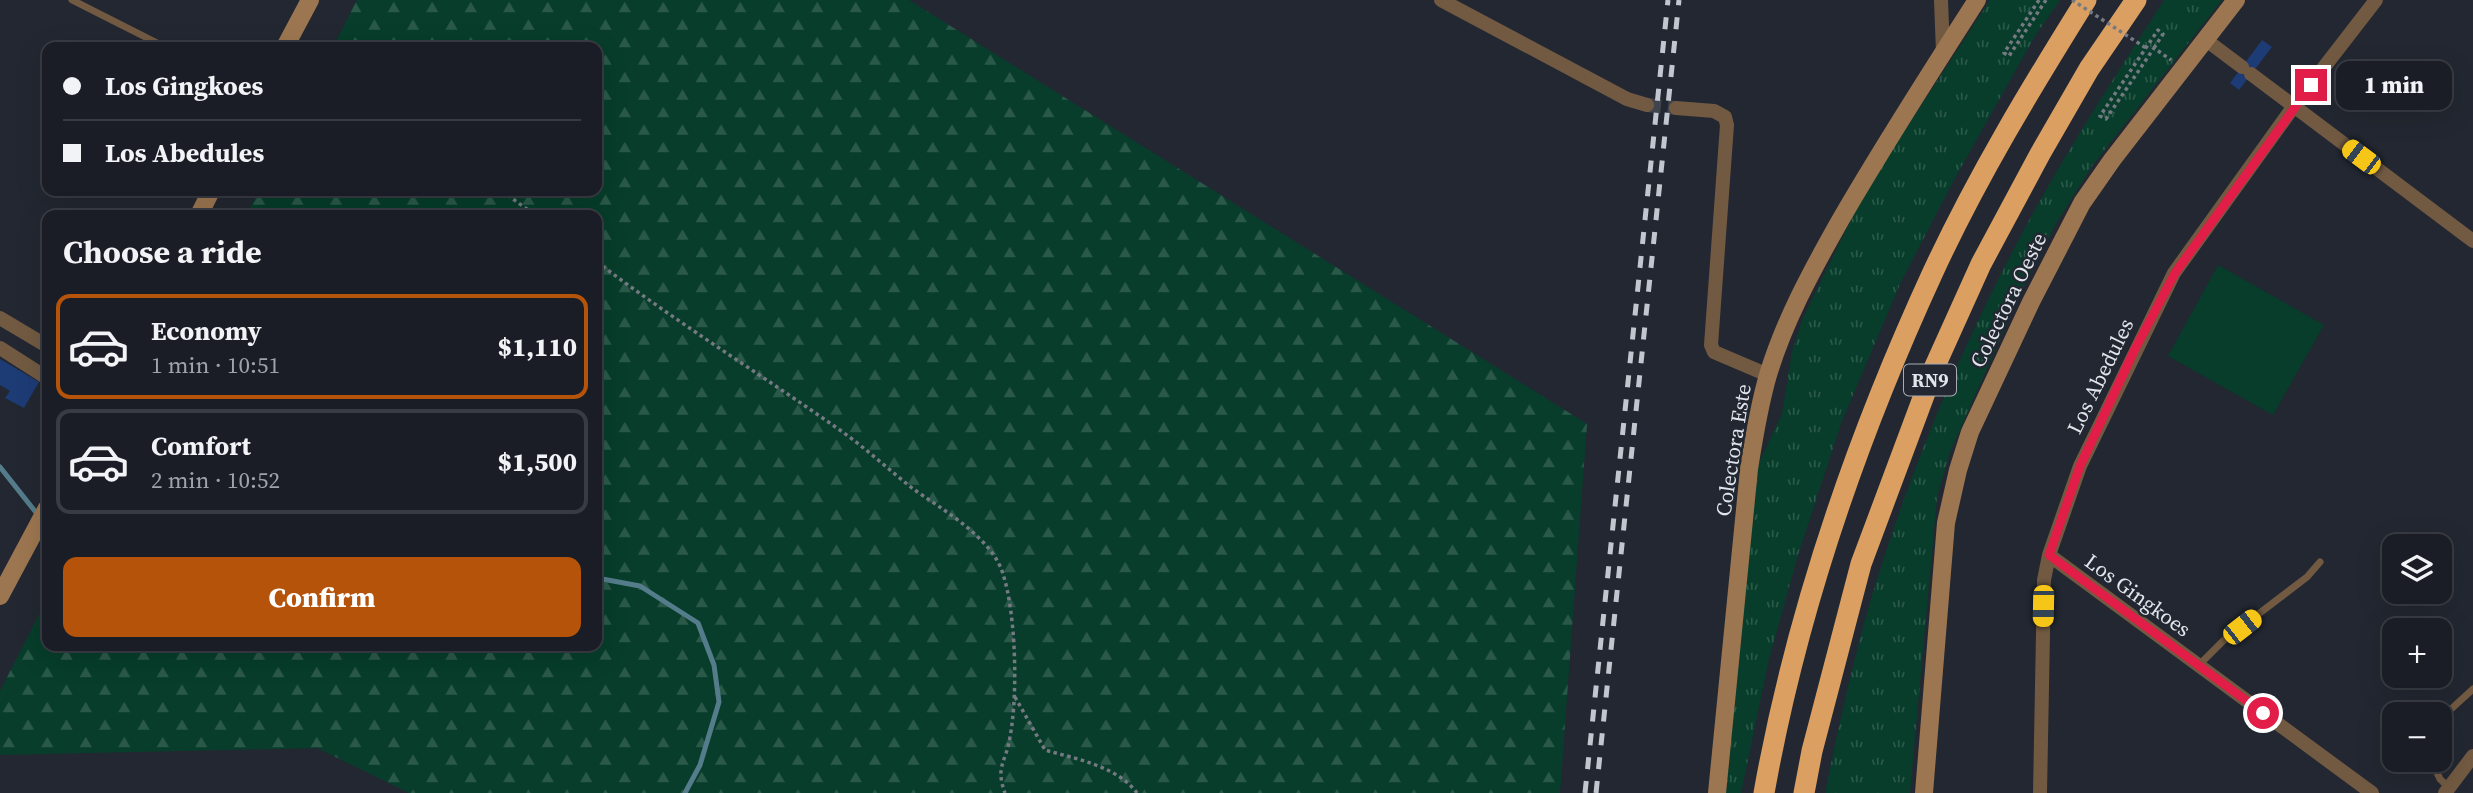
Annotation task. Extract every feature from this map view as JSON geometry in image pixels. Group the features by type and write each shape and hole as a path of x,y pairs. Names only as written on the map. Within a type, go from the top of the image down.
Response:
{"highway":[{"name":"RN9","path":"1764,793 1789,676 1825,546 1896,358 1934,270 2001,139 2086,0"},
{"name":"RN9","path":"1804,793 1812,751 1861,564 1935,366 1981,264 2040,153 2089,69 2136,0"}],"street":[{"path":"288,42 310,0"},
{"path":"1441,0 1627,99 1647,105"},
{"path":"1941,0 1943,52"},
{"name":"Colectora Este","path":"1717,793 1749,469 1756,421 1768,375 1787,323 1808,279 1870,167 1976,0"},
{"name":"Colectora Oeste","path":"1924,793 1946,523 1970,432 2031,302 2082,203 2236,0"},
{"name":"Los Abedules","path":"2040,793 2044,580 2049,555 2080,466 2135,349 2175,273 2294,106 2376,0"},
{"path":"2201,46 2247,70 2473,241"},
{"path":"1676,108 1714,111 1725,117 1727,125 1711,345 1714,352 1768,375"},
{"path":"0,318 42,343"},
{"path":"0,348 42,375"},
{"path":"3,591 42,517"},
{"name":"Los Gingkoes","path":"2049,555 2372,793"},
{"path":"2447,790 2473,756"}],"lane":[{"path":"72,0 155,42"},
{"path":"2199,665 2223,641 2307,577 2320,562"},
{"path":"2452,708 2473,689"},
{"path":"2437,772 2447,790"}],"path":[{"path":"2039,0 2004,53 2009,56 2046,0"},
{"path":"2072,0 2146,48"},
{"path":"2158,30 2163,34 2154,48 2106,120 2100,116 2158,30"},
{"path":"2154,48 2173,61 2184,44 2201,46"},
{"path":"509,196 528,210"},
{"path":"602,266 645,299 840,430 912,488 961,522 990,550 1003,572 1012,617 1014,695 1010,738 999,776 1005,793"},
{"path":"1014,695 1045,750 1104,768 1138,793"}],"green space":[{"path":"357,0 909,0 1587,424 1560,793 409,793 317,748 0,755 0,691 42,609 42,651 602,651 602,210 249,210 256,196 602,196 602,42 336,42"},
{"path":"1990,0 2060,0 2035,36 1955,178 1901,282 1842,421 1798,555 1769,659 1741,793 1726,793 1757,467 1782,414 1792,351 1803,318 1864,193"},
{"path":"2164,0 2222,0 2092,166 2054,227 2021,292 1950,452 1937,497 1910,793 1825,793 1857,649 1884,556 1953,375 2033,213 2087,121"},
{"path":"2218,265 2324,325 2273,415 2168,356"}],"building":[{"path":"2262,40 2272,47 2239,90 2230,83"},
{"path":"0,359 39,382 24,408 5,398 10,391 0,385"}],"waterway":[{"path":"0,467 38,515"},
{"path":"602,579 640,586 698,623 714,665 719,702 700,765 685,793"}],"tunnel":[{"path":"1647,105 1676,108"}],"railway":[{"path":"1585,793 1668,0"},
{"path":"1596,793 1679,0"}],"route":[{"path":"2263,713 2049,555 2080,466 2135,349 2175,273 2311,85"}]}
